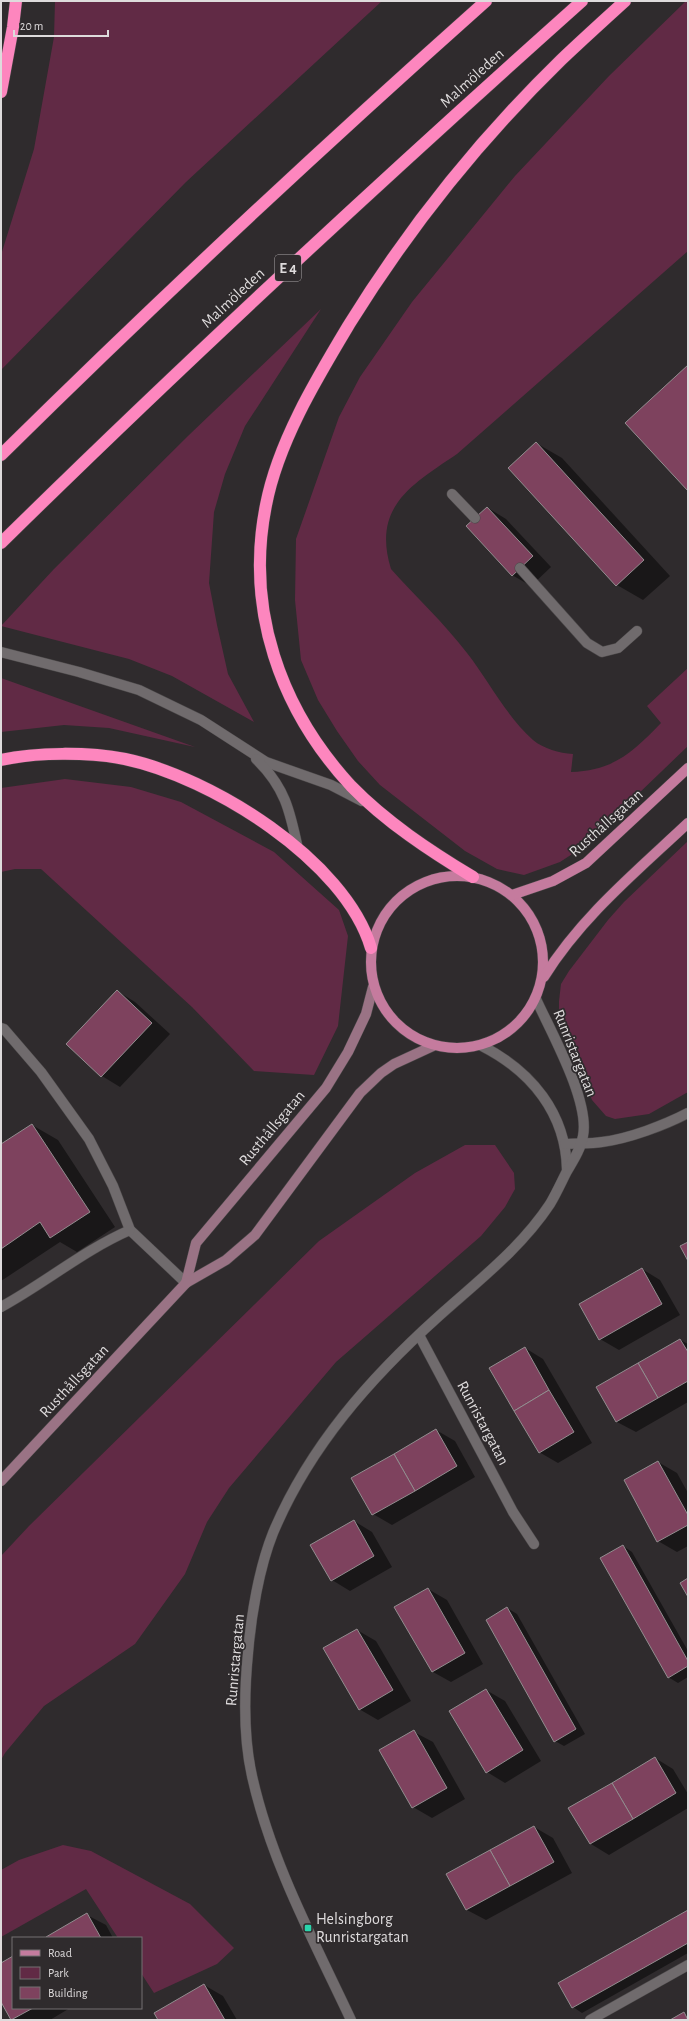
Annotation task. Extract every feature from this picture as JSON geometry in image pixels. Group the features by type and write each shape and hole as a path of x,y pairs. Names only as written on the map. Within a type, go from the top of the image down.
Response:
{"highway":[{"path":"1,92 16,1"},
{"path":"1,455 63,394 322,150 486,1"},
{"name":"Malmöleden","path":"1,543 222,330 416,149 582,1"},
{"path":"473,877 439,856 375,808 352,786 325,754 302,718 282,678 266,629 259,579 260,543 266,503 293,425 339,343 391,262 465,164 510,113 560,61 625,1"},
{"path":"1,760 16,756 46,754 124,759 177,775 231,802 298,848 342,893 368,936 371,948"}],"main road":[{"name":"Rusthållsgatan","path":"512,895 553,881 586,863 688,768"},
{"path":"542,980 543,952 538,930 527,911 512,895 494,884 473,877 442,878 423,882 402,895 382,919 371,948 370,968 373,987 382,1007 395,1024 413,1037 433,1046 457,1049 482,1046 504,1036 522,1019 536,999 542,980 558,954 597,909 688,823"},
{"name":"Rusthållsgatan","path":"186,1283 196,1243 326,1088 348,1052 366,1014 373,987"},
{"name":"Rusthållsgatan","path":"1,1481 186,1283 226,1260 255,1235 346,1110 370,1083 394,1064 433,1046"}],"street":[{"path":"452,494 476,518"},
{"path":"520,568 587,643 602,652 618,648 637,631"},
{"path":"1,652 79,672 139,690 201,720 266,762 331,785 375,808"},
{"path":"243,748 269,772 279,788 289,807 298,848"},
{"name":"Runristargatan","path":"351,2020 284,1874 266,1825 252,1775 245,1727 248,1647 254,1603 272,1535 314,1454 335,1425 385,1368 513,1249 551,1203 581,1143 584,1134 581,1102 575,1085 536,999"},
{"path":"1,1028 4,1029 41,1072 89,1139 113,1186 130,1230 186,1283"},
{"path":"482,1046 498,1054 523,1073 548,1105 565,1144 567,1172"},
{"path":"565,1144 603,1142 672,1121 688,1113"},
{"path":"1,1307 24,1294 95,1247 130,1230"},
{"name":"Runristargatan","path":"419,1335 513,1512 534,1544"},
{"path":"590,2020 688,1965"}],"green space":[{"path":"55,1 382,1 186,182 1,370 1,255 34,149 54,37"},
{"path":"686,1 688,1 688,251 457,454 425,476 411,488 400,500 391,514 387,529 386,548 391,569 458,642 523,731 542,746 557,752 573,754 571,772 586,771 611,764 641,743 661,723 647,706 688,668 688,746 583,847 560,862 524,875 497,869 465,851 380,785 358,761 337,731 318,700 301,660 295,600 296,539 339,417 360,377 412,302 515,176 609,76"},
{"path":"321,309 245,426 225,474 214,512 209,583 217,625 228,674 254,722 172,676 129,659 1,626 54,569 189,435"},
{"path":"1,678 195,747 109,728 64,725 1,732"},
{"path":"65,779 131,787 181,802 274,852 339,910 348,936 338,1026 314,1075 254,1071 192,1007 41,869 15,869 1,872 1,788"},
{"path":"688,841 688,1092 649,1114 615,1119 606,1116 592,1100 559,1016 561,984 569,971 608,920 624,902"},
{"path":"465,1145 495,1145 514,1173 515,1189 505,1207 481,1236 336,1362 229,1488 207,1522 185,1574 135,1644 44,1706 5,1753 1,1760 1,1556 29,1526 319,1241 415,1173"},
{"path":"63,1845 91,1851 190,1904 234,1948 217,1964 154,1993 142,1975 142,1937 117,1937 86,1889 1,1937 1,1870 19,1860"}],"building":[{"path":"688,365 688,491 625,423"},
{"path":"536,442 644,560 616,586 508,468"},
{"path":"487,507 533,556 512,576 466,526"},
{"path":"117,990 152,1023 101,1077 66,1044"},
{"path":"32,1124 90,1212 50,1238 40,1222 1,1249 1,1144"},
{"path":"688,1242 688,1261 680,1246"},
{"path":"642,1268 662,1304 599,1340 579,1304"},
{"path":"680,1339 688,1352 688,1381 658,1398 638,1363"},
{"path":"525,1347 549,1390 514,1411 489,1368"},
{"path":"638,1363 658,1398 616,1422 596,1387"},
{"path":"549,1390 574,1432 539,1453 514,1411"},
{"path":"436,1429 457,1466 415,1491 394,1454"},
{"path":"394,1454 415,1491 372,1515 351,1478"},
{"path":"658,1461 688,1515 688,1525 657,1542 624,1480"},
{"path":"354,1520 374,1556 331,1581 310,1545"},
{"path":"623,1545 688,1661 688,1666 668,1678 600,1558"},
{"path":"688,1578 688,1597 680,1583"},
{"path":"428,1588 465,1653 432,1672 394,1607"},
{"path":"507,1607 576,1729 554,1742 486,1620"},
{"path":"357,1629 393,1690 359,1710 323,1648"},
{"path":"486,1689 523,1750 486,1773 449,1711"},
{"path":"414,1730 447,1788 412,1808 379,1750"},
{"path":"655,1757 676,1793 633,1819 612,1783"},
{"path":"612,1783 633,1819 590,1844 568,1808"},
{"path":"534,1826 554,1862 510,1886 490,1850"},
{"path":"490,1850 510,1886 466,1910 446,1874"},
{"path":"688,1910 688,1943 572,2008 558,1983"},
{"path":"87,1913 100,1937 46,1937"},
{"path":"12,1957 12,2009 31,2009 11,2020 1,2002 1,1963"},
{"path":"204,1984 225,2020 158,2020 154,2013"},
{"path":"684,2012 688,2020 670,2020"}],"place":[{"name":"Helsingborg Runristargatan","path":"308,1928"}]}
